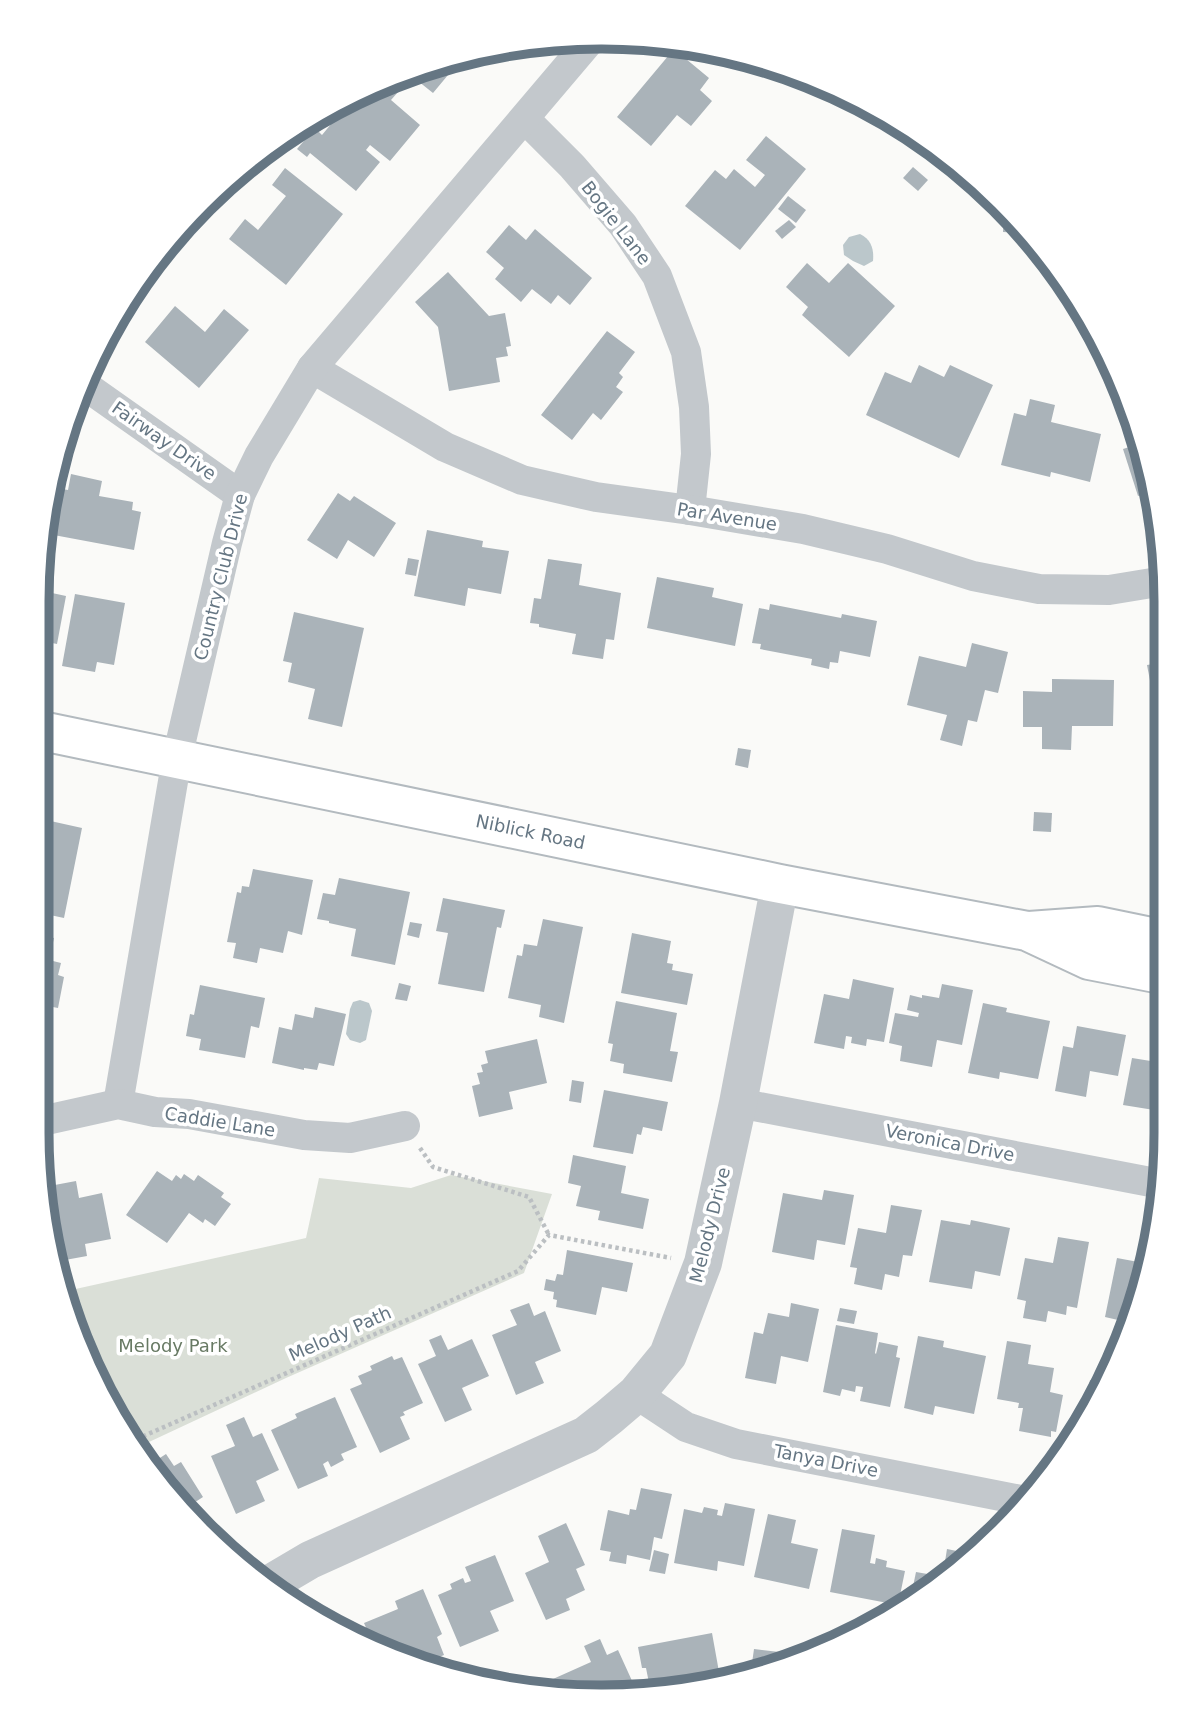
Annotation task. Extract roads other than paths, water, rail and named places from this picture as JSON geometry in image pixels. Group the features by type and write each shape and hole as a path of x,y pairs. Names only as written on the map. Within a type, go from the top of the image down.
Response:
{"main road":[{"name":"Niblick Road","path":"49,732 780,884 1027,932 1089,960 1154,973"},
{"name":"Niblick Road","path":"1027,932 1098,926 1154,938"}],"street":[{"name":"Country Club Drive","path":"118,1104 177,758 240,495 259,456 312,368 582,50"},
{"name":"Bogie Lane","path":"525,119 572,166 623,225 657,276 686,352 694,407 696,454 690,510"},
{"name":"Par Avenue","path":"312,368 445,447 522,481 596,497 803,529 887,549 973,576 1040,589 1109,590 1153,583"},
{"name":"Fairway Drive","path":"91,390 240,495"},
{"name":"Melody Drive","path":"277,1579 310,1560 586,1435 636,1394 668,1354 703,1264 738,1103 780,884"},
{"name":"Veronica Drive","path":"738,1103 1152,1182"},
{"name":"Caddie Lane","path":"49,1119 118,1104 304,1135 350,1138 405,1126"},
{"name":"Tanya Drive","path":"636,1394 686,1427 736,1444 1015,1499"}],"park label":[{"name":"Melody Park","path":"173,1346"}]}
